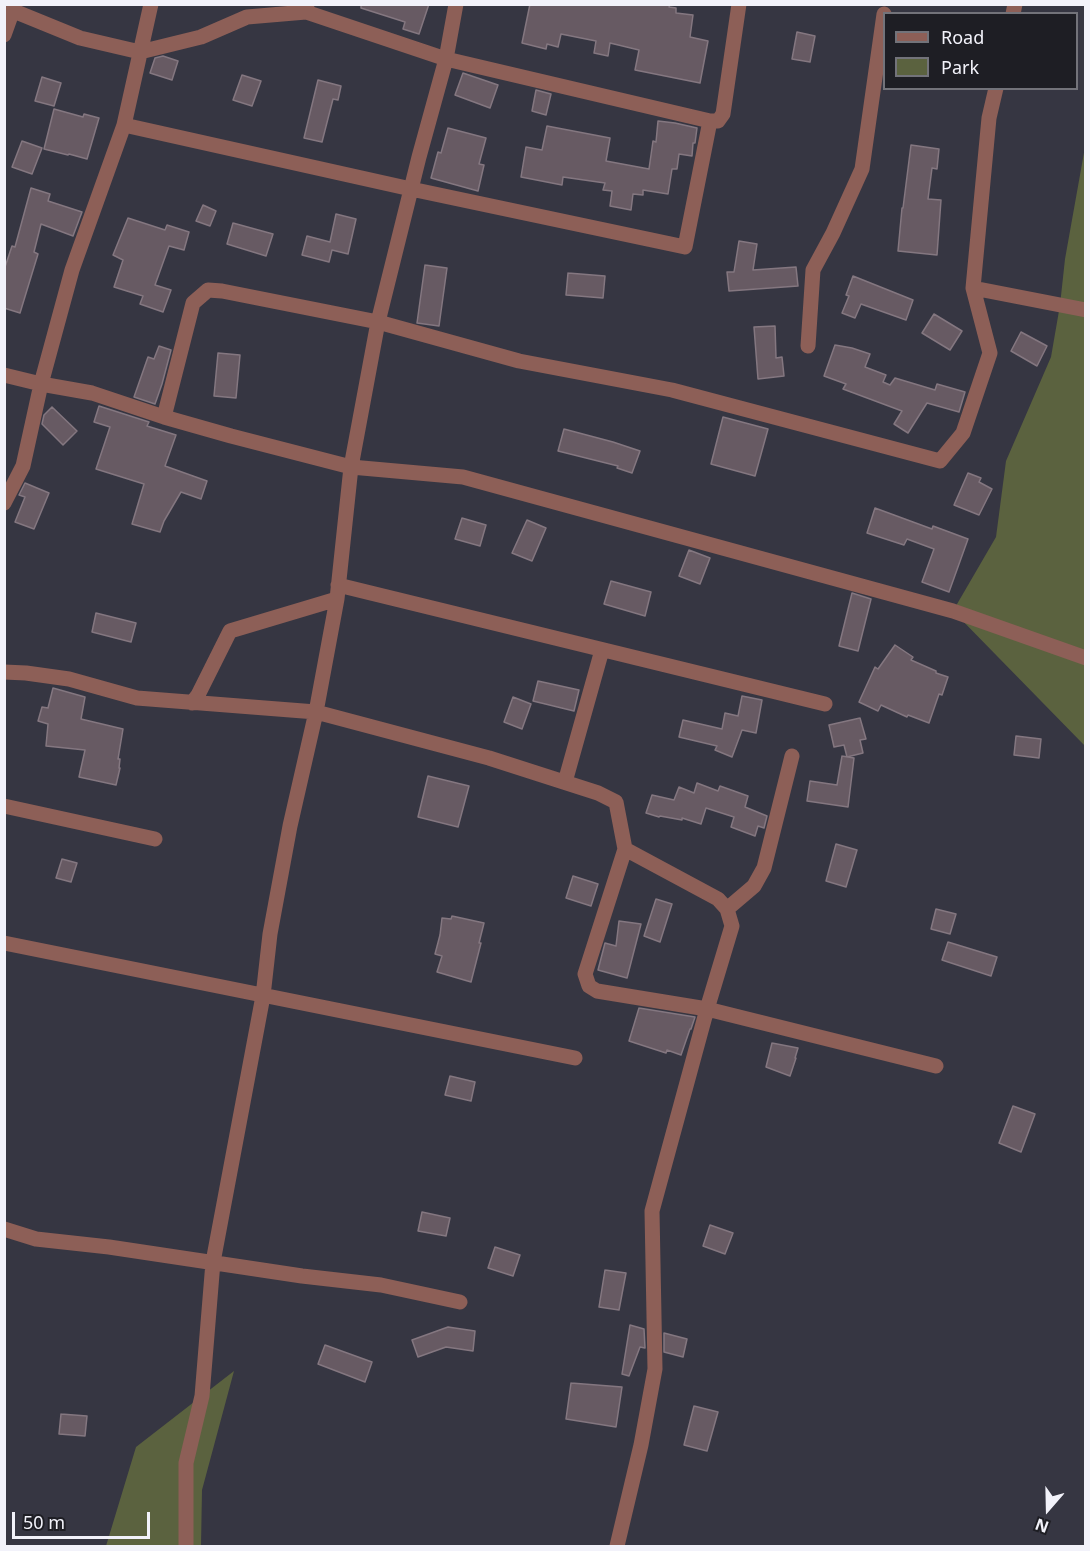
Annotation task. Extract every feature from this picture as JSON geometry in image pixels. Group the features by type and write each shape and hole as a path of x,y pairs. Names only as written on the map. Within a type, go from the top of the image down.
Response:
{"street":[{"path":"4,503 23,466 41,384 72,270 124,125 151,4"},
{"path":"186,1546 186,1463 202,1396 213,1262 263,996 270,934 290,826 316,712 338,592 351,467 378,322 446,59 456,4"},
{"path":"4,35 9,9 80,38 140,52 201,37 247,17 307,8 446,59 718,121 723,114 739,4"},
{"path":"808,346 813,270 862,170 883,28"},
{"path":"164,417 193,303 208,290 378,322 519,361 672,390 940,461 963,433 990,353 973,288 989,118 996,90"},
{"path":"124,125 685,247 710,121"},
{"path":"973,288 1086,310"},
{"path":"4,375 92,393 164,417 351,467 464,477 953,611 1086,658"},
{"path":"192,703 230,631 338,592 602,650 825,704"},
{"path":"565,782 602,650"},
{"path":"4,672 69,678 136,698 316,712 489,758 598,793 616,802 625,849 585,974 589,986 597,991 707,1009 936,1066"},
{"path":"727,909 754,886 764,868 792,756"},
{"path":"4,806 155,839"},
{"path":"617,1546 656,1369 652,1211 732,926 727,909 718,899 625,849"},
{"path":"4,943 575,1058"},
{"path":"4,1229 36,1239 381,1285 460,1302"}],"green space":[{"path":"1085,147 1085,746 953,611 996,537 1006,461 1051,357 1065,259"},
{"path":"234,1371 202,1490 201,1546 106,1546 136,1447"}],"building":[{"path":"361,4 429,4 419,34 403,29 405,22 361,8"},
{"path":"530,4 670,4 669,7 676,8 676,13 693,15 690,37 708,41 700,83 635,70 639,50 610,43 608,56 594,53 596,41 561,34 558,47 547,44 546,49 522,43"},
{"path":"797,32 815,36 810,62 792,59"},
{"path":"163,56 178,61 172,80 150,73 155,58"},
{"path":"463,73 498,85 490,108 455,95"},
{"path":"242,75 261,81 252,106 233,100"},
{"path":"42,77 61,83 54,106 35,101"},
{"path":"318,80 341,86 338,100 333,99 322,142 304,138"},
{"path":"536,90 551,94 546,115 532,111"},
{"path":"54,109 83,117 84,114 99,118 87,159 44,149"},
{"path":"658,121 697,128 692,156 679,154 677,169 672,169 668,194 643,190 643,195 633,194 631,210 610,206 612,191 603,190 605,183 563,177 562,185 521,177 526,147 542,150 547,126 610,138 606,161 649,169 653,141 656,142"},
{"path":"448,128 486,138 479,164 484,165 478,191 431,178"},
{"path":"22,141 42,148 32,174 12,167"},
{"path":"911,145 939,149 937,169 932,168 928,199 941,200 937,255 898,251"},
{"path":"31,188 50,194 48,201 82,212 73,236 41,224 34,252 38,254 20,313 4,308 4,270 12,246 15,247"},
{"path":"203,205 216,211 210,226 196,221"},
{"path":"336,214 356,219 348,254 332,250 329,262 302,255 307,236 330,242"},
{"path":"128,218 165,230 167,225 189,232 184,250 169,246 155,285 171,290 163,312 140,304 143,296 114,287 123,260 113,255"},
{"path":"233,223 273,234 266,256 227,244"},
{"path":"739,241 757,244 753,270 796,267 798,286 729,291 727,272 734,272"},
{"path":"425,265 447,268 439,326 417,323"},
{"path":"568,273 605,276 603,298 566,295"},
{"path":"853,276 913,300 906,320 861,304 855,318 842,313 849,296 846,295"},
{"path":"934,314 962,331 950,350 922,333"},
{"path":"775,326 776,358 782,357 784,376 758,379 754,327"},
{"path":"1021,332 1047,346 1037,366 1011,351"},
{"path":"835,345 870,354 865,367 886,375 883,382 890,385 895,378 935,390 937,384 965,392 959,412 927,403 908,433 894,424 902,411 843,389 846,384 824,376"},
{"path":"159,346 171,350 155,404 134,397 148,357 154,359"},
{"path":"218,353 240,355 236,398 214,396"},
{"path":"99,406 149,422 147,426 176,435 165,466 207,481 201,499 181,492 160,532 132,524 144,484 96,469 110,427 94,422"},
{"path":"52,407 77,431 63,445 42,424 44,415"},
{"path":"723,417 768,429 755,476 711,464"},
{"path":"564,429 640,451 632,473 617,468 618,466 558,451"},
{"path":"968,473 981,478 979,482 992,489 979,515 954,505"},
{"path":"25,483 49,493 34,529 15,522 25,497 19,495"},
{"path":"875,508 932,529 933,526 968,539 949,592 922,582 934,549 907,539 904,545 867,533"},
{"path":"462,518 486,525 480,546 455,539"},
{"path":"527,520 546,528 532,561 512,553"},
{"path":"689,550 710,558 700,584 679,576"},
{"path":"611,581 651,592 645,616 604,604"},
{"path":"852,593 871,599 858,651 839,646"},
{"path":"96,613 136,623 131,642 92,632"},
{"path":"895,645 913,657 911,660 948,677 942,695 939,694 929,723 908,715 907,717 881,705 878,711 859,702 875,667 878,669"},
{"path":"538,681 579,690 574,711 533,701"},
{"path":"53,688 85,697 81,719 123,729 118,759 120,759 120,768 116,785 79,777 85,750 46,746 48,724 38,721 42,707 48,708"},
{"path":"742,696 762,700 756,733 742,730 732,757 715,750 717,746 679,737 683,720 722,729 725,713 738,716"},
{"path":"513,697 531,704 522,729 504,722"},
{"path":"860,718 866,739 860,740 863,753 847,757 844,745 834,747 829,725"},
{"path":"1016,736 1041,739 1039,758 1014,755"},
{"path":"842,756 854,758 848,807 807,801 810,781 837,785"},
{"path":"428,776 469,786 458,827 418,817"},
{"path":"697,783 718,791 720,786 748,796 745,807 767,816 764,828 758,826 755,836 731,827 734,817 706,808 701,824 682,818 682,820 659,817 646,813 652,795 674,800 679,787 694,793"},
{"path":"836,844 857,850 846,887 826,881"},
{"path":"62,859 77,863 71,882 56,878"},
{"path":"573,876 598,884 591,906 566,898"},
{"path":"656,899 672,904 660,942 644,936"},
{"path":"936,909 956,914 950,934 931,929"},
{"path":"452,916 484,923 471,982 437,972 442,956 435,954 442,918 451,919"},
{"path":"619,921 641,924 627,978 598,970 605,943 616,946"},
{"path":"948,942 997,957 991,976 942,960"},
{"path":"639,1008 695,1017 681,1055 667,1050 666,1053 629,1041"},
{"path":"772,1043 798,1048 790,1076 766,1067"},
{"path":"450,1076 475,1082 471,1101 445,1095"},
{"path":"1013,1106 1035,1114 1021,1152 999,1143"},
{"path":"422,1212 450,1218 446,1236 418,1231"},
{"path":"710,1225 733,1233 725,1254 703,1246"},
{"path":"495,1247 520,1255 513,1276 488,1268"},
{"path":"605,1270 626,1273 619,1310 599,1307"},
{"path":"630,1325 644,1329 645,1348 640,1347 629,1376 622,1374"},
{"path":"448,1327 475,1331 473,1351 446,1347 418,1357 412,1340"},
{"path":"664,1333 687,1339 683,1357 664,1352"},
{"path":"325,1345 372,1362 365,1382 318,1364"},
{"path":"571,1383 622,1387 616,1427 566,1419"},
{"path":"694,1406 718,1412 707,1451 684,1445"},
{"path":"61,1414 87,1416 85,1436 59,1434"}]}
